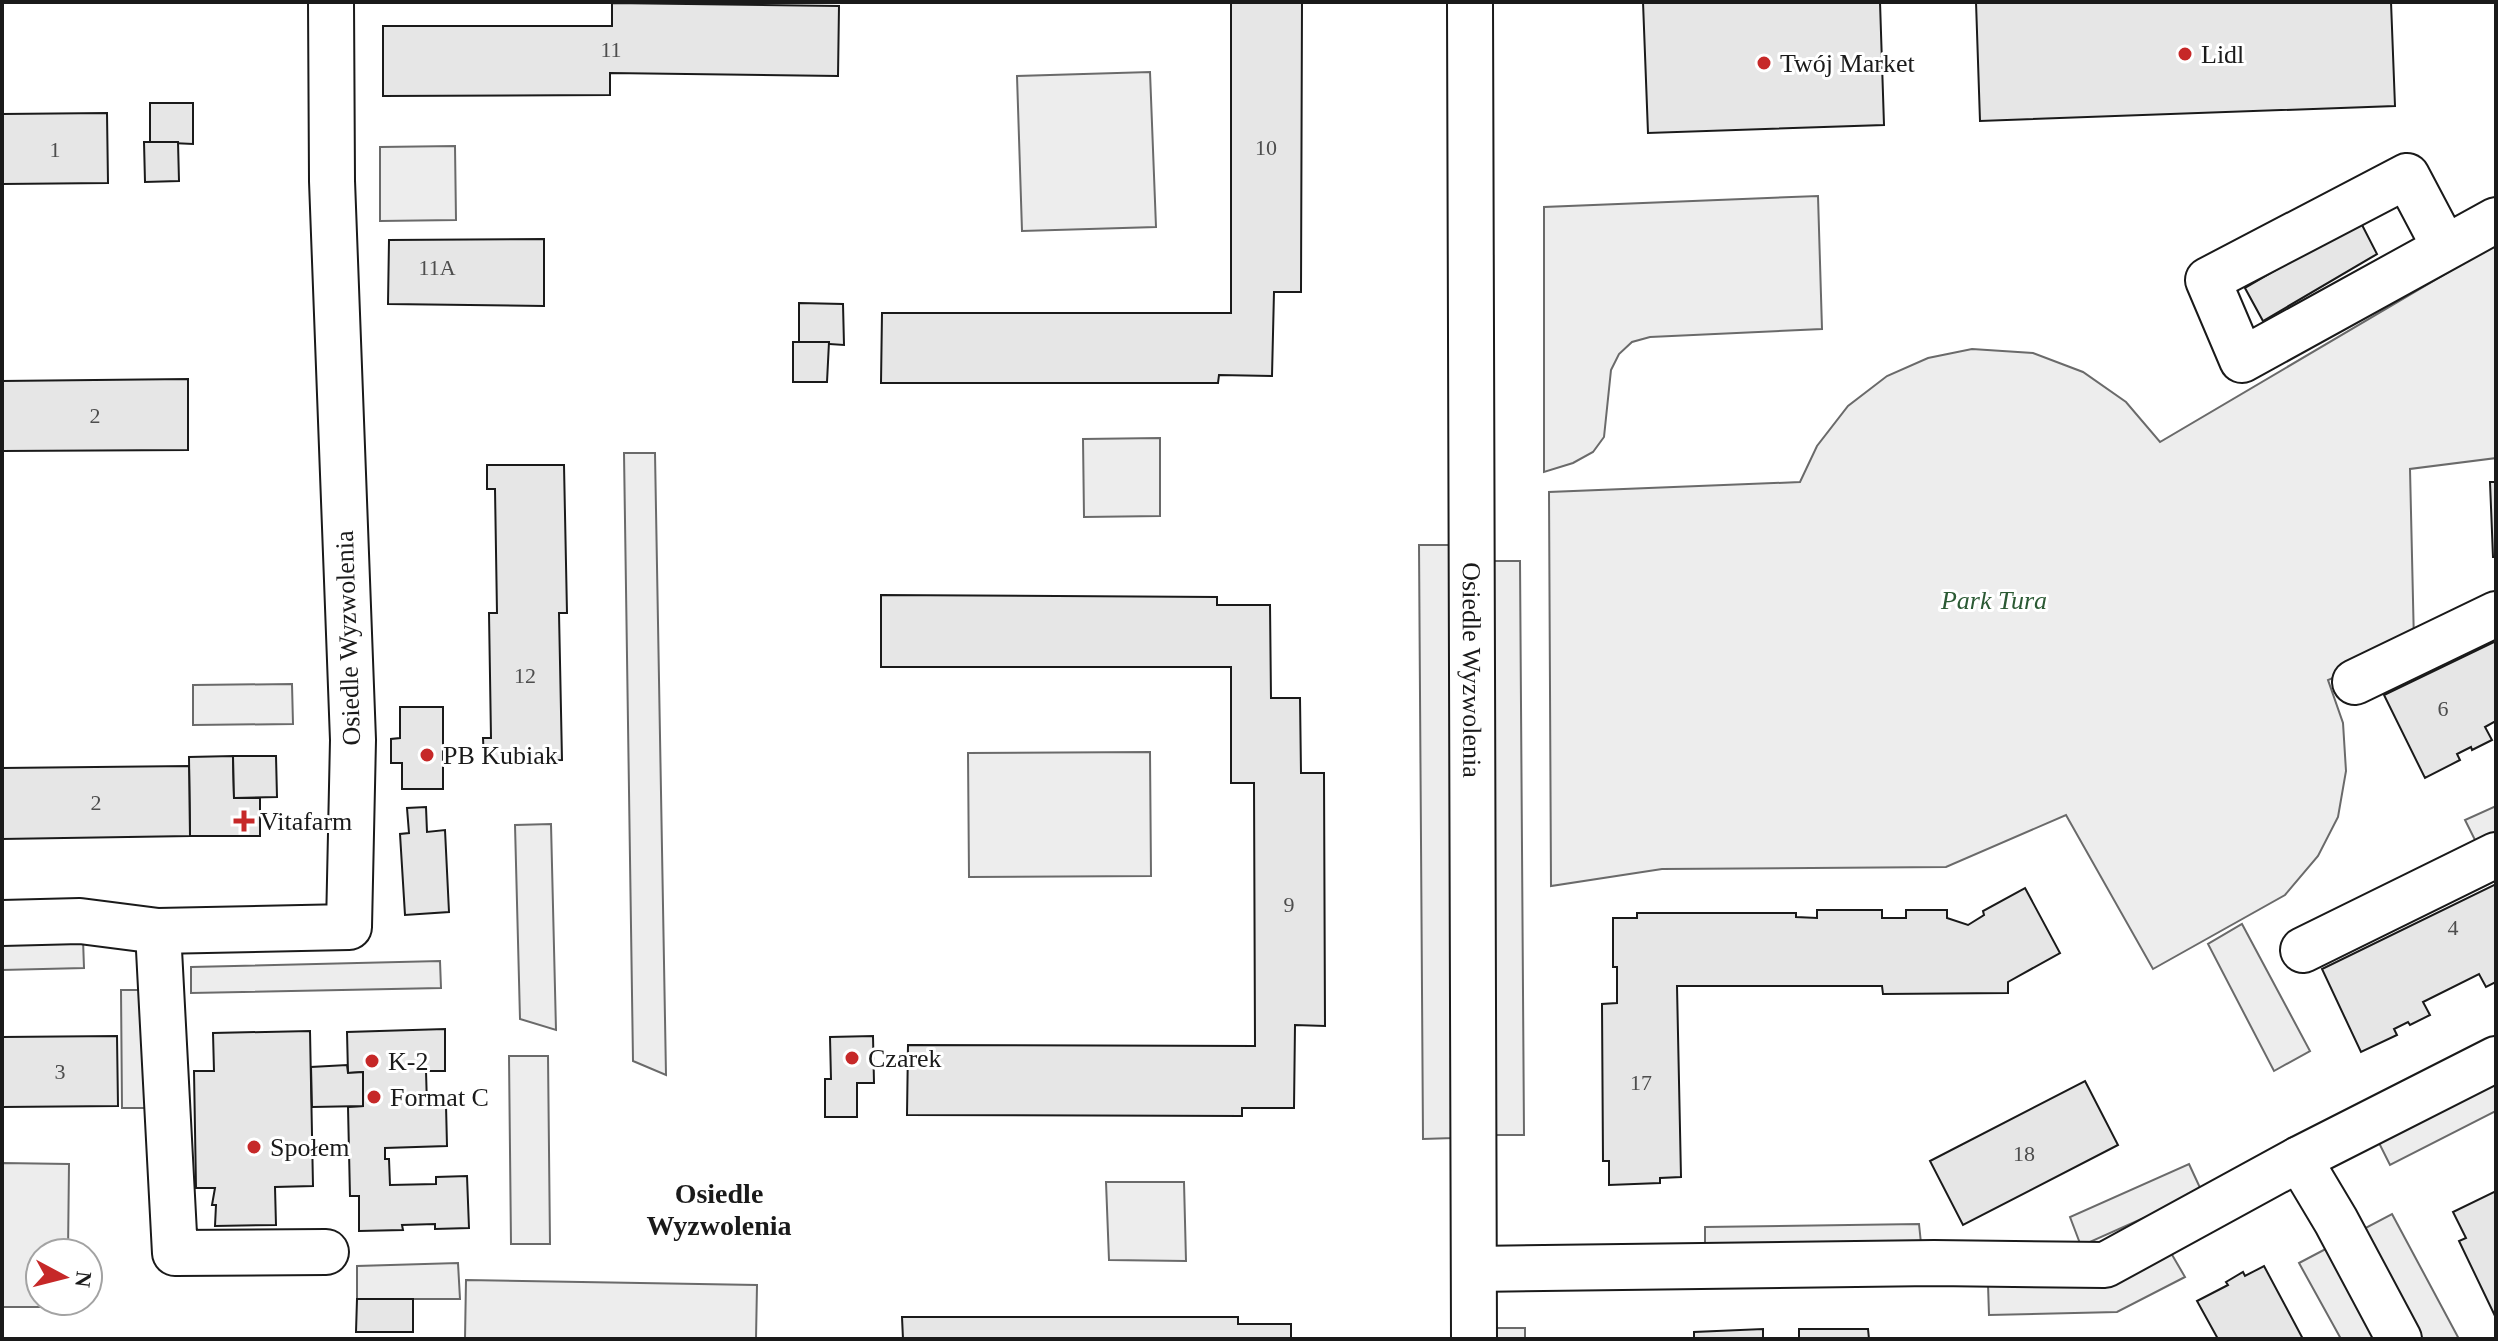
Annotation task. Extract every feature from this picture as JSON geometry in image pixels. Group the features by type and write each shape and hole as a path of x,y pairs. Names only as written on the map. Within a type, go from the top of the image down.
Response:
{"street":[{"name":"Osiedle Wyzwolenia","path":"2,923 80,921 158,931 349,927 353,740 332,181 331,2"},
{"name":"Osiedle Wyzwolenia","path":"1470,2 1474,1339"},
{"path":"2445,248 2412,162 2208,280 2242,360 2496,220"},
{"path":"2355,682 2496,614"},
{"path":"2303,950 2496,855"},
{"path":"158,931 175,1253 326,1252"},
{"path":"1474,1269 1934,1263 2105,1265 2299,1159 2496,1059"},
{"path":"2299,1159 2399,1339"}],"shaded area":[{"path":"1150,72 1156,227 1022,231 1017,76"},
{"path":"455,146 456,220 380,221 380,147"},
{"path":"1818,196 1822,329 1650,337 1632,342 1619,354 1611,370 1604,437 1593,452 1573,463 1544,472 1544,207"},
{"name":"Park Tura","path":"2496,244 2496,458 2410,469 2414,643 2328,680 2343,723 2346,771 2338,817 2318,856 2285,895 2153,969 2066,815 1946,867 1662,869 1551,886 1549,492 1800,482 1817,446 1848,406 1887,376 1928,358 1972,349 2033,353 2083,372 2126,402 2160,442"},
{"path":"1160,438 1160,516 1084,517 1083,439"},
{"path":"624,453 655,453 666,1075 633,1061"},
{"path":"1419,545 1450,545 1453,1138 1423,1139"},
{"path":"1492,561 1520,561 1524,1135 1495,1135"},
{"path":"292,684 293,724 193,725 193,685"},
{"path":"1150,752 1151,876 969,877 968,753"},
{"path":"2496,806 2496,838 2478,846 2465,820"},
{"path":"551,824 556,1030 520,1019 515,825"},
{"path":"2242,924 2310,1051 2274,1071 2208,944"},
{"path":"83,939 84,968 2,970 2,940"},
{"path":"440,961 441,988 191,993 191,967"},
{"path":"121,990 147,990 149,1108 122,1108"},
{"path":"509,1056 548,1056 550,1244 511,1244"},
{"path":"2496,1076 2496,1111 2390,1165 2376,1137"},
{"path":"2,1163 69,1164 68,1237 24,1237 24,1307 2,1307"},
{"path":"2189,1164 2202,1192 2081,1246 2070,1217"},
{"path":"1106,1182 1184,1182 1186,1261 1109,1260"},
{"path":"2392,1214 2459,1339 2341,1339 2299,1263"},
{"path":"1919,1224 1922,1253 1705,1253 1705,1227"},
{"path":"2171,1253 2185,1277 2117,1312 1989,1315 1988,1284"},
{"path":"458,1263 460,1299 357,1299 357,1266"},
{"path":"466,1280 757,1285 756,1339 465,1339"},
{"path":"1496,1328 1525,1328 1525,1339 1496,1339"}],"building":[{"path":"1231,2 1302,2 1301,292 1274,292 1272,376 1219,375 1218,383 881,383 882,313 1231,313"},
{"name":"Twój Market","path":"1643,2 1880,2 1884,125 1648,133"},
{"name":"Lidl","path":"1976,2 2391,2 2395,106 1980,121"},
{"path":"612,3 839,6 838,76 610,73 610,95 383,96 383,26 612,26"},
{"path":"150,103 193,103 193,144 150,142"},
{"path":"107,113 108,183 2,184 2,114"},
{"path":"144,142 178,142 179,181 145,182"},
{"path":"2360,221 2377,254 2263,321 2245,288"},
{"path":"544,239 544,306 388,304 389,240"},
{"path":"799,303 843,304 844,345 799,342"},
{"path":"793,342 829,342 827,382 793,382"},
{"path":"188,379 188,450 2,451 2,381"},
{"path":"487,465 564,465 567,613 559,613 562,760 484,762 483,738 491,738 489,613 497,613 495,489 487,489"},
{"path":"2490,482 2496,482 2496,557 2493,557"},
{"path":"881,595 1217,597 1217,605 1270,605 1271,698 1300,698 1301,773 1324,773 1325,1026 1295,1025 1294,1108 1242,1108 1242,1116 907,1115 908,1045 1255,1046 1254,783 1231,783 1231,667 881,667"},
{"path":"2496,641 2496,721 2485,727 2492,740 2457,754 2460,760 2425,778 2384,695"},
{"path":"400,707 443,707 443,789 402,789 402,763 391,763 391,739 400,738"},
{"path":"233,756 234,798 260,798 260,836 190,836 189,757"},
{"path":"233,756 276,756 277,797 234,798"},
{"path":"189,766 190,836 2,839 2,768"},
{"path":"426,807 427,832 445,830 449,912 405,915 400,834 409,833 407,808"},
{"path":"2496,884 2496,982 2486,987 2479,974 2423,1002 2430,1015 2394,1029 2397,1035 2361,1052 2322,969"},
{"path":"2025,888 2060,953 2008,982 2008,993 1883,994 1882,986 1677,986 1681,1177 1660,1178 1660,1183 1609,1185 1609,1161 1603,1161 1602,1004 1617,1003 1613,918 1637,918 1637,913 1796,913 1796,917 1817,918 1817,910 1882,910 1882,918 1906,918 1906,910 1947,910 1947,918 1968,925 1984,915 1983,911"},
{"path":"445,1029 445,1071 426,1071 427,1105 446,1105 447,1146 385,1148 385,1159 389,1159 390,1185 436,1184 436,1177 467,1176 469,1228 435,1229 435,1224 402,1225 403,1230 359,1231 359,1196 350,1196 348,1107 363,1106 363,1072 348,1073 347,1032"},
{"name":"Społem","path":"310,1031 313,1186 275,1187 276,1225 215,1226 216,1205 212,1205 215,1188 196,1188 194,1071 214,1071 213,1033"},
{"path":"117,1036 118,1106 2,1107 2,1037"},
{"name":"Czarek","path":"873,1036 874,1083 857,1083 857,1117 825,1117 825,1079 831,1079 830,1037"},
{"path":"347,1065 348,1073 363,1072 363,1106 312,1107 311,1067"},
{"path":"2085,1081 2118,1145 1963,1225 1930,1161"},
{"path":"2496,1191 2496,1318 2459,1241 2466,1238 2453,1212"},
{"path":"2264,1266 2303,1339 2218,1339 2197,1301 2228,1285 2226,1282 2243,1272 2245,1276"},
{"path":"357,1299 413,1299 413,1332 356,1332"},
{"path":"902,1317 1238,1317 1238,1324 1291,1324 1291,1339 903,1339"},
{"path":"1763,1329 1763,1339 1694,1339 1694,1332"},
{"path":"1799,1329 1868,1329 1869,1339 1799,1339"}],"place":[{"name":"Lidl","path":"2185,54"},
{"name":"Twój Market","path":"1764,63"},
{"name":"PB Kubiak","path":"427,755"},
{"name":"Vitafarm","path":"244,821"},
{"name":"Czarek","path":"852,1058"},
{"name":"K-2","path":"372,1061"},
{"name":"Format C","path":"374,1097"},
{"name":"Społem","path":"254,1147"}],"district":[{"name":"Osiedle Wyzwolenia","path":"719,1209"}]}
